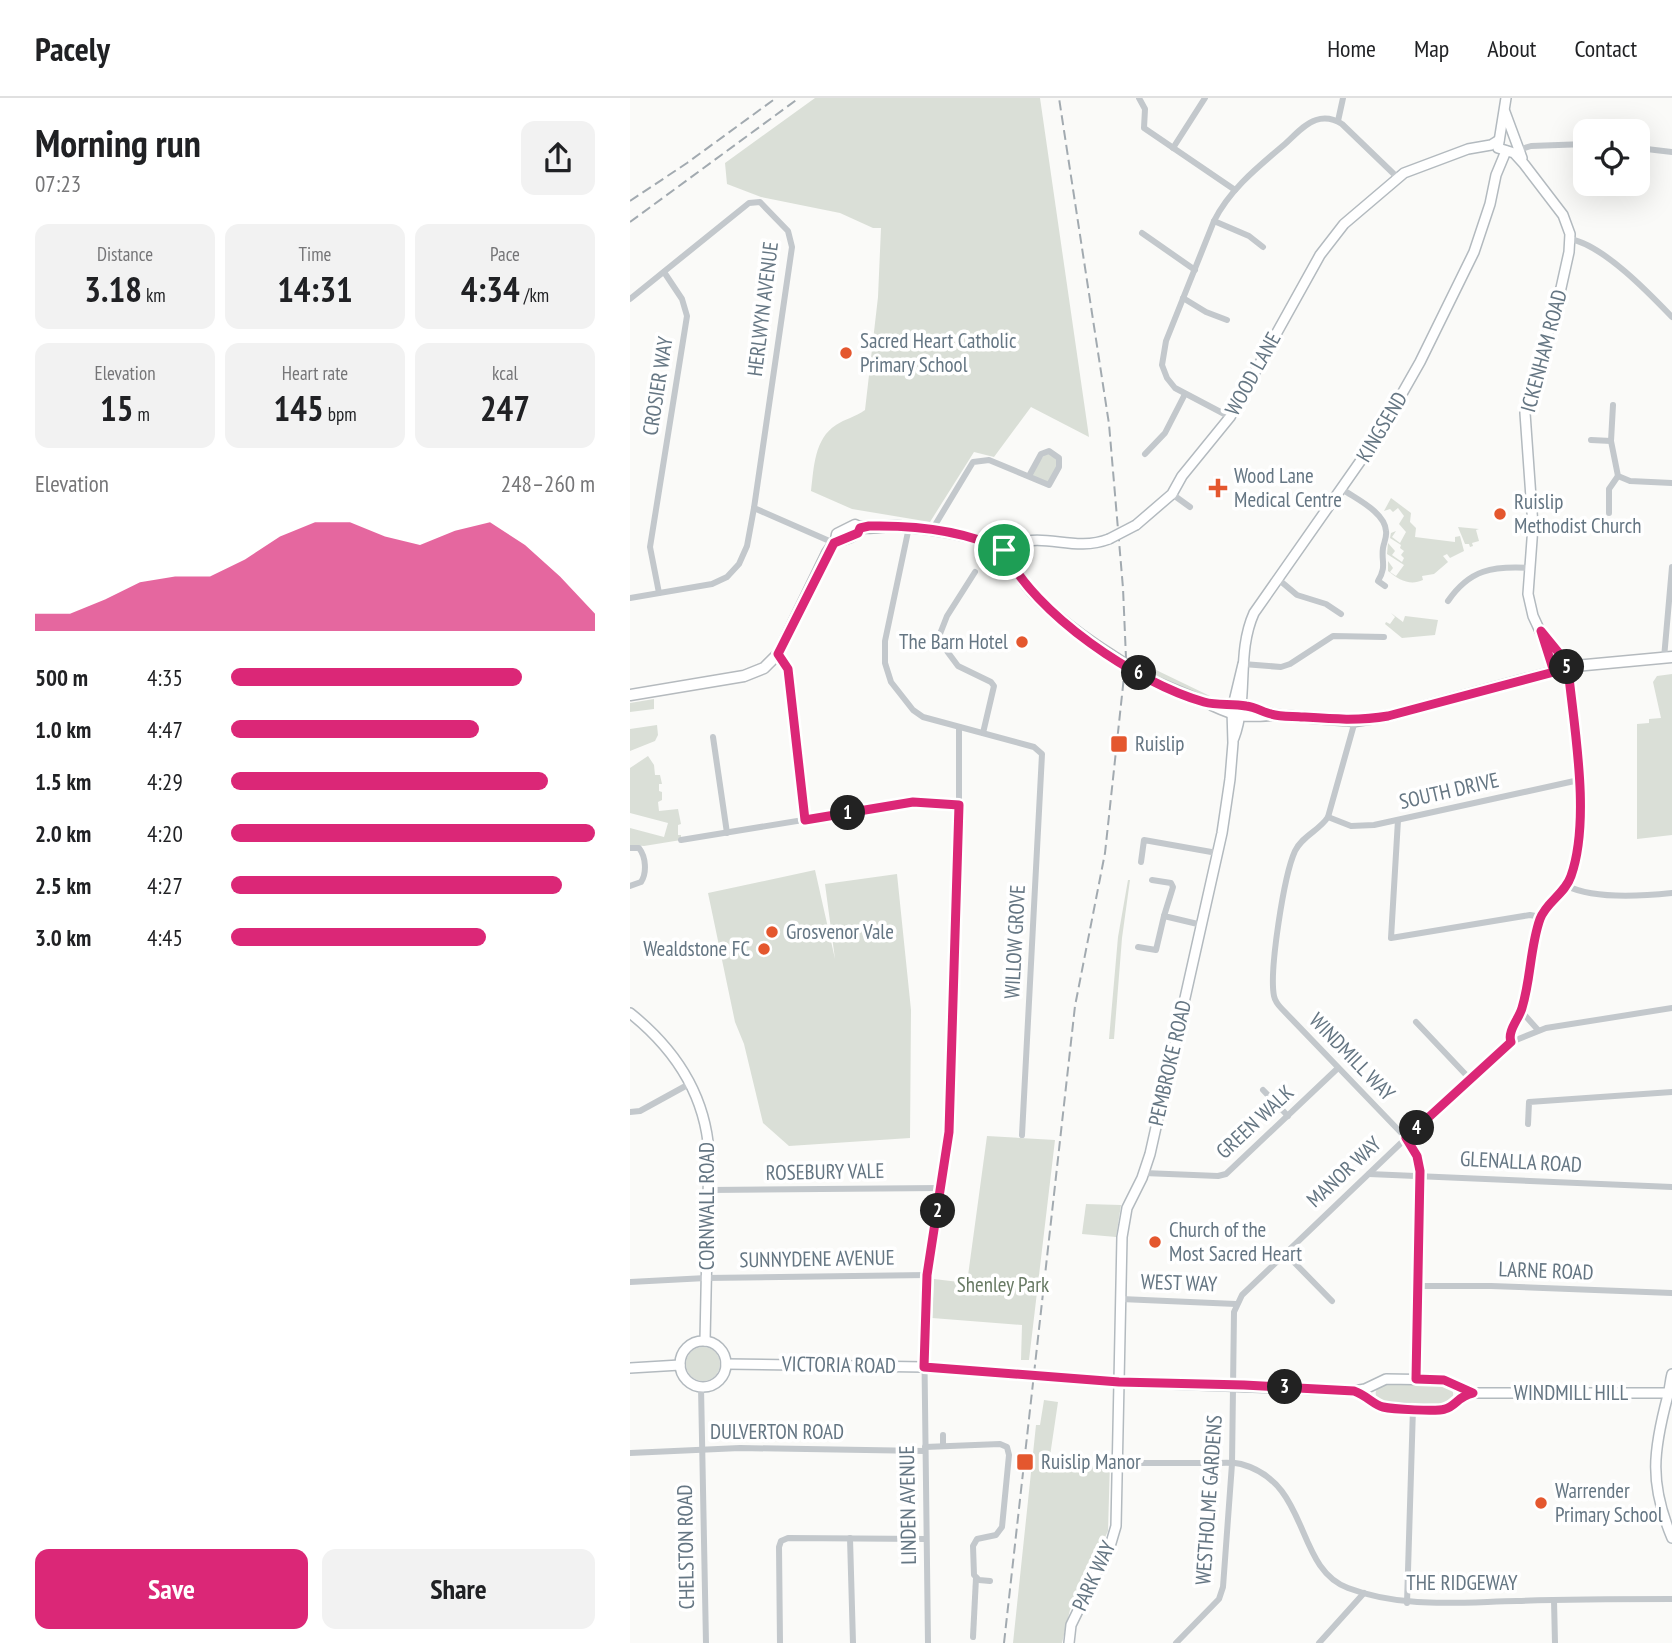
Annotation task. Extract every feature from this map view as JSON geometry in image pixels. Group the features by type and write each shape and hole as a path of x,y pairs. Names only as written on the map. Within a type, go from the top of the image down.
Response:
{"main road":[{"path":"630,695 752,674 768,665 778,654 835,542 858,533 860,528 882,526 968,535 1004,550 1028,588 1097,646 1149,679 1185,696 1237,711 1355,721 1388,716 1568,668 1668,657"}],"street":[{"path":"1139,98 1146,115 1141,130 1235,190"},
{"path":"1173,148 1205,98"},
{"path":"1338,121 1343,98"},
{"path":"1506,102 1515,143 1527,167"},
{"path":"1502,146 1506,102"},
{"path":"1230,416 1175,388 1167,378 1162,357 1214,221 1235,190 1310,123 1321,119 1338,121 1398,178"},
{"name":"WOOD LANE","path":"1004,550 1014,543 1029,539 1080,546 1109,539 1136,525 1172,494 1182,476 1230,416 1327,245 1356,212 1414,168 1477,147 1502,146 1507,135 1515,143"},
{"path":"1515,143 1531,146 1573,144"},
{"path":"1502,146 1512,148 1515,143"},
{"path":"1502,146 1515,154 1527,167 1563,215 1570,239 1594,248 1672,317"},
{"name":"KINGSEND","path":"1237,711 1245,641 1254,612 1342,489 1393,411 1458,287 1481,234 1496,174 1495,164 1502,146"},
{"path":"1650,149 1672,152"},
{"name":"HERLWYN AVENUE","path":"630,299 753,201 760,202 769,209 792,238 754,508"},
{"path":"1214,221 1249,236 1264,249"},
{"path":"1142,233 1195,270"},
{"name":"ICKENHAM ROAD","path":"1554,672 1530,606 1529,568 1533,526 1525,413 1561,288 1570,239"},
{"name":"CROSIER WAY","path":"659,593 650,547 687,316 682,299 664,272"},
{"path":"1183,298 1206,312 1229,320"},
{"path":"1145,454 1165,433 1185,394"},
{"path":"1609,513 1609,489 1618,476 1611,441 1613,405"},
{"path":"1591,440 1611,441"},
{"path":"932,530 973,462 989,460 1049,485 1059,467 1059,458 1049,452 1041,454 1029,476"},
{"path":"1618,476 1630,481 1672,483"},
{"path":"1342,489 1385,523 1385,565 1378,581 1385,586"},
{"path":"1172,494 1190,506"},
{"path":"630,598 712,584 727,577 739,564 747,546 754,508 835,542"},
{"path":"909,527 885,641 887,673 891,682 918,714 983,733 994,686 958,666 938,639 943,623 975,572"},
{"path":"1448,601 1465,582 1482,572 1499,567 1529,568"},
{"path":"1668,657 1672,567"},
{"path":"1278,579 1297,595 1326,604 1341,614"},
{"name":"ICKENHAM ROAD","path":"1541,631 1568,668"},
{"path":"1243,664 1281,667 1333,636 1384,636"},
{"path":"778,654 788,669 805,820"},
{"path":"1511,1042 1510,1034 1521,1011 1541,917 1567,886 1578,842 1579,780 1568,668"},
{"name":"PEMBROKE ROAD","path":"1119,1382 1124,1220 1144,1173 1202,925 1227,804 1237,711"},
{"path":"1328,817 1355,721"},
{"name":"LINDEN AVENUE","path":"928,1643 924,1367 927,1275 949,1132 959,727"},
{"name":"WILLOW GROVE","path":"983,733 1034,747 1040,751 1042,766 1022,1135"},
{"path":"713,737 727,833"},
{"name":"SOUTH DRIVE","path":"1328,817 1355,827 1579,780"},
{"path":"681,841 913,802 959,805"},
{"name":"WINDMILL WAY","path":"1328,817 1300,843 1288,872 1278,929 1275,999 1282,1010 1406,1138"},
{"path":"1398,820 1391,938 1530,915 1541,917"},
{"path":"1141,862 1144,840 1217,853"},
{"path":"630,848 639,848 642,852 645,877 641,882 630,886"},
{"path":"1138,947 1156,950 1173,887 1171,883 1152,880"},
{"path":"1567,886 1576,890 1634,896 1672,893"},
{"path":"1164,916 1202,925"},
{"name":"MANOR WAY","path":"1236,1304 1285,1253 1469,1078 1511,1042 1538,1030 1672,1008"},
{"path":"1521,1011 1538,1030"},
{"name":"CORNWALL ROAD","path":"630,1013 648,1027 673,1054 691,1083 708,1128 705,1341"},
{"path":"1416,1022 1469,1078"},
{"name":"GREEN WALK","path":"1144,1173 1223,1175 1338,1068"},
{"path":"630,1112 640,1111 691,1083"},
{"path":"1263,1090 1288,1116"},
{"path":"1528,1124 1529,1101 1672,1092"},
{"path":"1406,1138 1417,1156 1420,1175 1416,1379"},
{"name":"GLENALLA ROAD","path":"1369,1174 1672,1187"},
{"name":"ROSEBURY VALE","path":"709,1191 941,1188"},
{"path":"1285,1253 1332,1301"},
{"name":"SUNNYDENE AVENUE","path":"630,1282 706,1278 927,1275"},
{"name":"LARNE ROAD","path":"1418,1286 1672,1293"},
{"name":"WEST WAY","path":"1121,1299 1236,1304"},
{"path":"1233,1385 1236,1304"},
{"path":"705,1341 717,1346 725,1357 726,1364 725,1372 716,1383 701,1387 684,1378 680,1365 681,1358 690,1345 705,1341"},
{"name":"VICTORIA ROAD","path":"726,1364 924,1367 1119,1382"},
{"path":"630,1368 680,1365"},
{"path":"1672,1374 1670,1394 1662,1413 1655,1459 1660,1501 1672,1538"},
{"name":"WINDMILL HILL","path":"1119,1382 1354,1391 1386,1379 1416,1379 1444,1380 1473,1393"},
{"name":"PARK WAY","path":"1069,1643 1071,1625 1114,1534 1119,1382"},
{"name":"WESTHOLME GARDENS","path":"1176,1643 1219,1599 1223,1587 1232,1464 1233,1385"},
{"name":"CHELSTON ROAD","path":"701,1387 706,1643"},
{"name":"WINDMILL HILL","path":"1354,1391 1364,1394 1382,1407 1446,1409 1459,1397 1473,1393 1670,1394"},
{"path":"1407,1603 1413,1408"},
{"path":"943,1435 943,1446"},
{"path":"973,1637 975,1541 996,1535 1002,1527 1009,1455 1005,1445 989,1445 989,1435"},
{"name":"DULVERTON ROAD","path":"630,1453 925,1449 989,1445"},
{"path":"1118,1462 1232,1464"},
{"name":"THE RIDGEWAY","path":"1232,1464 1240,1464 1275,1484 1295,1511 1318,1563 1336,1582 1364,1593 1407,1603 1672,1599"},
{"path":"780,1643 781,1541 788,1538 926,1539"},
{"path":"850,1538 853,1643"},
{"path":"976,1578 990,1581"},
{"path":"1319,1643 1364,1593"},
{"path":"1554,1600 1555,1643"}],"green space":[{"path":"815,98 1040,98 1089,437 1031,407 994,457 974,452 930,522 852,509 811,491 816,455 823,438 836,425 865,410 878,297 881,228 873,228 840,213 761,197 727,184 725,163"},
{"path":"1047,451 1060,461 1049,485 1029,476"},
{"path":"1391,498 1411,513 1410,522 1416,528 1415,537 1455,542 1455,537 1460,536 1464,551 1450,558 1447,554 1443,556 1448,562 1434,574 1422,576 1423,580 1418,582 1405,581 1392,574 1388,571 1388,561 1393,568 1390,572 1396,576 1404,565 1387,554 1388,543 1395,551 1392,555 1402,562 1404,558 1401,555 1404,551 1400,548 1401,545 1390,538 1391,533 1396,531 1392,537 1400,543 1406,532 1399,524 1404,516 1398,508 1393,512 1390,509 1384,511"},
{"path":"1458,527 1479,529 1476,530 1479,541 1472,543 1473,546 1470,547 1465,544"},
{"path":"1391,613 1403,622 1405,616 1438,620 1435,635 1402,638 1385,624 1390,624 1395,617"},
{"path":"1148,669 1154,669 1212,697 1192,693 1152,674"},
{"path":"1672,674 1672,835 1637,839 1637,724 1661,718 1653,682 1657,676"},
{"path":"654,699 654,709 630,712 630,703"},
{"path":"657,725 658,735 655,741 630,751 630,729"},
{"path":"648,756 654,765 655,775 660,775 662,784 659,784 662,800 658,802 659,811 678,809 681,824 678,825 678,835 681,835 681,840 644,846 630,845 630,828 664,837 668,823 630,813 630,768"},
{"path":"815,870 835,959 825,884 897,874 911,1010 910,1138 789,1146 763,1123 744,1044 735,1022 708,893"},
{"path":"1128,880 1114,1039 1109,1039 1118,937"},
{"name":"Shenley Park","path":"987,1136 1055,1140 1029,1360 1021,1360 1022,1325 932,1318 934,1279 967,1283"},
{"path":"1086,1204 1121,1205 1116,1237 1082,1234"},
{"path":"703,1347 715,1352 720,1364 715,1376 703,1381 691,1376 686,1364 691,1352"},
{"path":"1385,1381 1441,1383 1452,1389 1453,1397 1445,1406 1383,1404 1377,1398 1376,1392"},
{"path":"1044,1400 1058,1402 1050,1456 1110,1462 1108,1531 1070,1610 1062,1643 1013,1643 1036,1425 1040,1425"}],"railway":[{"path":"630,201 776,98"},
{"path":"630,222 799,98"},
{"path":"1004,1643 1075,1006 1105,853 1126,658 1109,424 1059,98"}],"place":[{"name":"Sacred Heart Catholic Primary School","path":"846,353"},
{"name":"Wood Lane Medical Centre","path":"1218,488"},
{"name":"Ruislip Methodist Church","path":"1500,514"},
{"name":"The Barn Hotel","path":"1022,642"},
{"name":"Ruislip","path":"1119,744"},
{"name":"Grosvenor Vale","path":"772,932"},
{"name":"Wealdstone FC","path":"764,949"},
{"name":"Church of the Most Sacred Heart","path":"1155,1242"},
{"name":"Ruislip Manor","path":"1025,1462"},
{"name":"Warrender Primary School","path":"1541,1503"}],"route":[{"path":"896,526 968,535 1004,550 1028,588 1087,639 1149,679 1185,696 1212,704 1229,703 1253,707 1275,715 1327,719 1361,720 1388,716 1554,672 1541,631 1566,663 1579,768 1578,842 1572,875 1562,893 1541,917 1523,1005 1510,1034 1511,1042 1406,1138 1420,1166 1416,1379 1444,1380 1473,1393 1459,1397 1450,1407 1440,1410 1382,1407 1368,1396 1354,1391 1119,1382 924,1367 927,1275 949,1132 959,805 913,802 805,820 788,669 778,654 827,553 836,541 858,533 860,528 896,526"}]}
